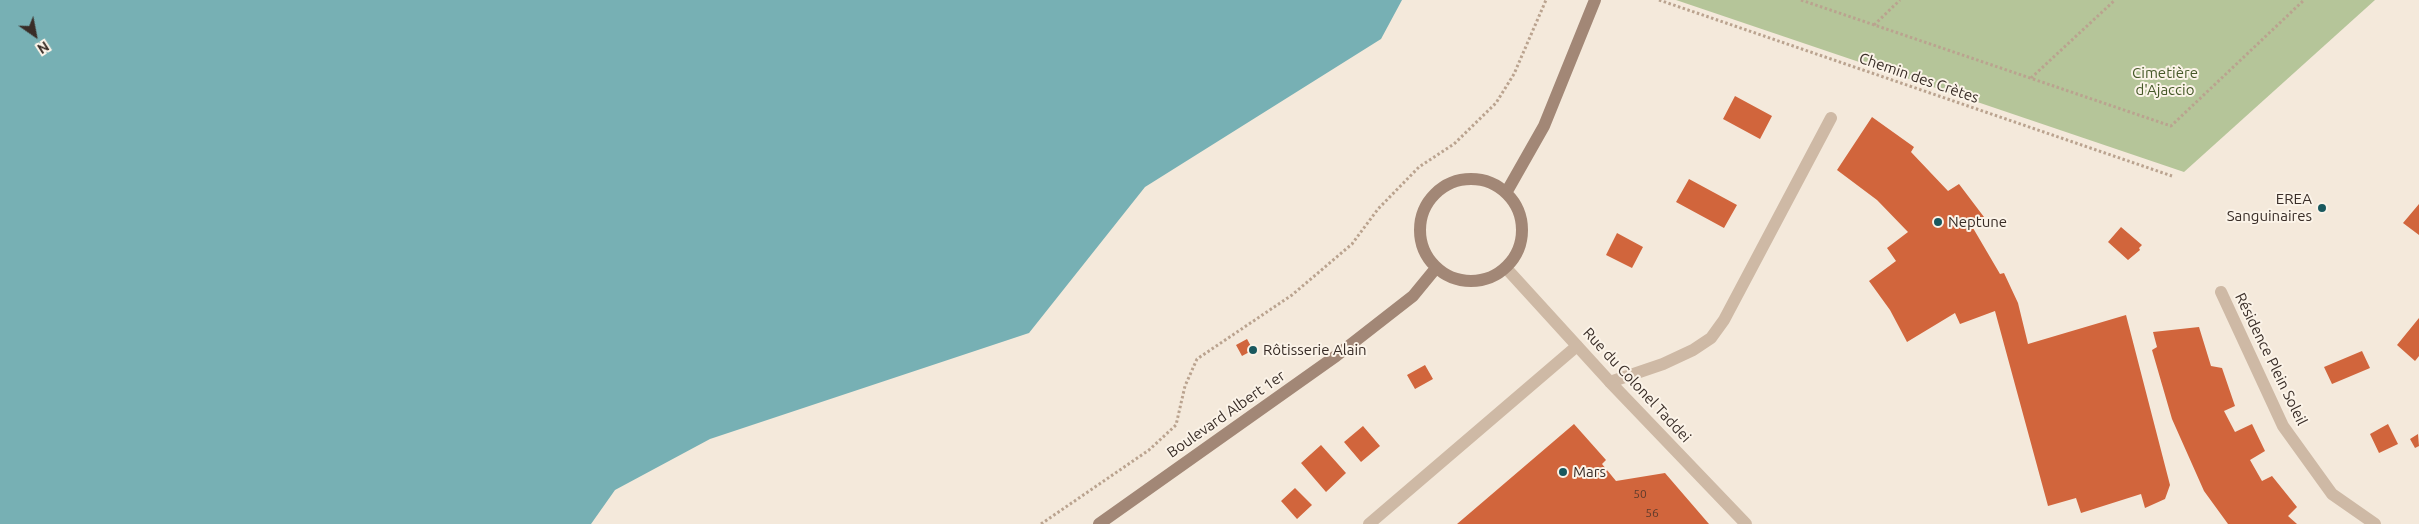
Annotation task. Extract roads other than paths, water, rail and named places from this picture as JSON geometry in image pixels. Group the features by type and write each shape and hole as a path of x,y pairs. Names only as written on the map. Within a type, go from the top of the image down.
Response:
{"main road":[{"path":"1506,193 1544,126 1595,0"},
{"path":"1461,180 1478,180 1493,184 1506,193 1516,206 1522,222 1522,238 1516,254 1506,268 1493,276 1479,281 1463,281 1449,276 1436,268 1426,256 1421,232 1425,209 1434,195 1446,186 1461,180"},
{"name":"Boulevard Albert 1er","path":"1099,524 1336,356 1413,296 1436,268"}],"street":[{"path":"1610,382 1693,350 1711,338 1724,320 1831,118"},
{"name":"Rue du Colonel Taddei","path":"1506,268 1610,382 1746,524"},
{"name":"Résidence Plein Soleil","path":"2221,292 2283,426 2332,494 2375,524"},
{"path":"1369,524 1577,346"}],"water":[{"path":"0,0 1402,0 1381,39 1145,187 1029,333 710,439 615,490 591,524 0,524"}],"place":[{"name":"EREA Sanguinaires","path":"2322,208"},
{"name":"Neptune","path":"1938,222"},
{"name":"Rôtisserie Alain","path":"1253,350"},
{"name":"Mars","path":"1563,472"}],"park label":[{"name":"Cimetière d'Ajaccio","path":"2165,82"}]}
